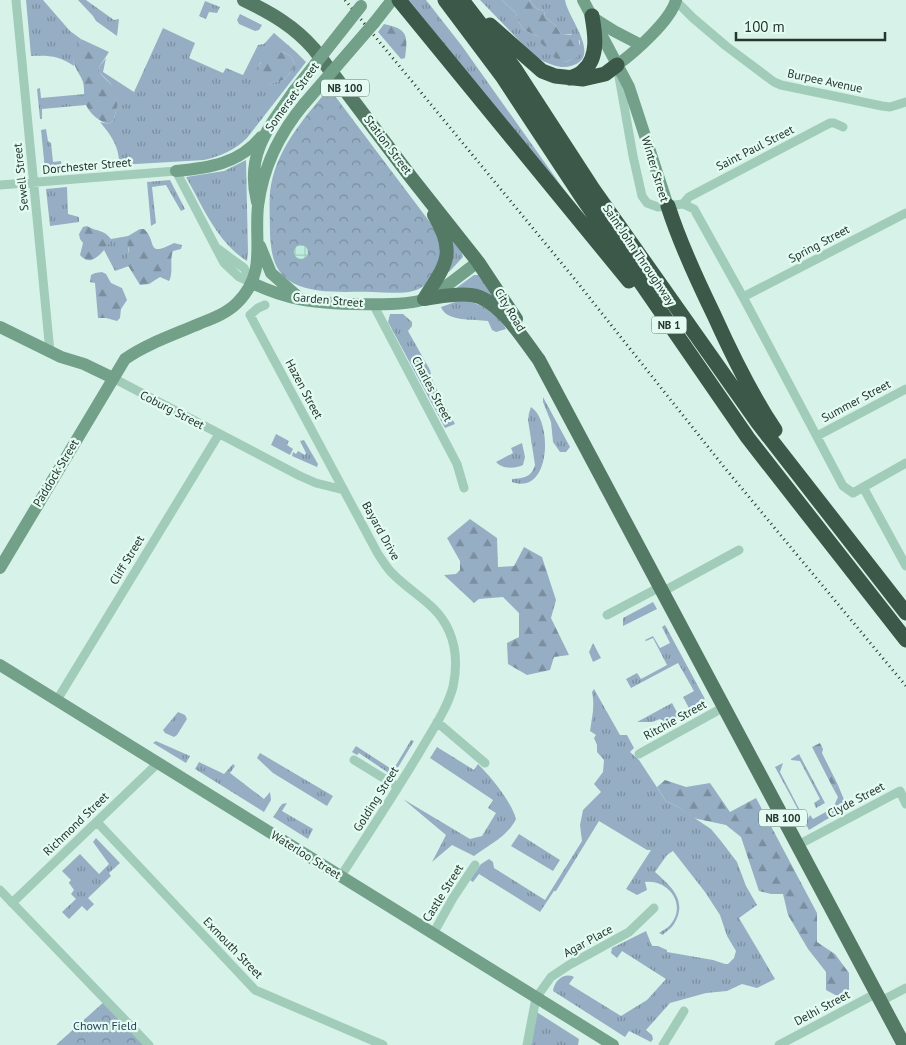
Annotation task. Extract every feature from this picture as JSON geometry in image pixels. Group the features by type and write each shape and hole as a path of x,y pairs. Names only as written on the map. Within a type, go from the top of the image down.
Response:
{"highway":[{"path":"399,0 692,359"},
{"name":"Saint John Throughway","path":"445,0 502,76 581,196 748,438 906,640"},
{"path":"463,0 542,71 554,76 583,79 605,74 617,65"},
{"name":"Saint John Throughway","path":"463,0 515,70 594,189 758,423 906,612"},
{"path":"569,78 584,71 594,53 595,39 592,16"},
{"path":"675,205 673,222 703,292 754,398 836,523"}],"main road":[{"name":"Station Street","path":"244,0 283,20 306,40 478,262"},
{"path":"410,176 442,230 447,245 447,256 441,274 424,299"},
{"name":"City Road","path":"478,262 519,323 539,360"},
{"path":"424,299 459,295 484,298 501,312 539,360"},
{"name":"NB 100","path":"539,360 904,1045"}],"street":[{"name":"Sewell Street","path":"16,0 50,352"},
{"name":"Somerset Street","path":"258,207 267,168 274,148 290,122 392,0"},
{"path":"583,0 617,65 632,54 667,17 676,1"},
{"name":"Burpee Avenue","path":"676,1 726,46 774,82 882,106 890,107 906,102"},
{"name":"Somerset Street","path":"252,283 259,242 258,207 254,192 254,164 262,140 270,125 294,91 363,3"},
{"path":"592,16 614,31 641,45"},
{"name":"Winter Street","path":"617,65 629,87 675,205 653,206 647,203 642,196 617,65"},
{"name":"Saint Paul Street","path":"675,205 830,123 842,127"},
{"path":"113,378 121,364 132,354 228,311 242,298 252,283 244,268 218,249 176,171 210,167 232,160 244,153 259,140 270,125"},
{"name":"Dorchester Street","path":"0,185 176,171"},
{"path":"675,205 694,209 843,486 851,492 906,464"},
{"name":"Spring Street","path":"743,298 906,213"},
{"path":"259,242 271,273 302,300"},
{"name":"Garden Street","path":"252,283 302,300 373,304 400,303 424,299 448,285 478,262"},
{"name":"Charles Street","path":"373,304 457,464 464,488"},
{"name":"Hazen Street","path":"265,305 250,315 344,490"},
{"name":"Coburg Street","path":"0,327 61,357 84,364 113,378 300,476 316,483 344,490"},
{"name":"Paddock Street","path":"0,568 113,378"},
{"name":"Summer Street","path":"817,436 906,389"},
{"name":"Cliff Street","path":"57,700 218,434"},
{"path":"863,487 906,566"},
{"name":"Bayard Drive","path":"344,490 378,554 389,570 434,608 449,631 455,652 456,672 444,709 431,734"},
{"path":"608,615 739,550"},
{"name":"Waterloo Street","path":"0,665 613,1045"},
{"name":"Ritchie Street","path":"639,754 724,707"},
{"path":"437,722 485,763"},
{"name":"Golding Street","path":"341,876 431,734"},
{"path":"354,760 398,786"},
{"name":"Richmond Street","path":"12,903 158,763"},
{"name":"Clyde Street","path":"798,845 900,791 906,804"},
{"name":"Exmouth Street","path":"96,822 255,990 383,1045"},
{"name":"Castle Street","path":"432,934 475,865"},
{"path":"0,890 149,1045"},
{"name":"Agar Place","path":"536,998 552,977 629,932 654,908"},
{"name":"Delhi Street","path":"779,1045 879,997 906,988"},
{"path":"527,1045 536,998"},
{"path":"663,1045 684,1011"}],"green space":[{"path":"26,0 43,0 70,31 81,39 75,52 74,66 54,57 31,56"},
{"path":"78,0 86,0 114,20 119,19 117,36 96,21"},
{"path":"409,0 426,0 462,46 589,225"},
{"path":"480,0 502,0 516,13 518,21 524,30 537,36 544,46 565,62 577,55 580,41 571,34 561,34 556,26 545,17 544,11 537,9 529,0 565,0 581,37 584,55 580,61 566,67 542,61 534,56"},
{"path":"502,0 529,0 537,9 544,11 545,17 556,26 561,34 578,37 581,51 576,58 565,62 555,58 539,41 537,36 524,30 518,21 516,13"},
{"path":"205,1 220,7 217,13 209,12 206,19 199,16"},
{"path":"240,14 262,25 259,30 255,31 239,24 237,20"},
{"path":"384,24 398,28 405,34 405,58 401,59 378,32"},
{"path":"163,28 195,43 189,58 223,73 226,68 243,75 258,45 264,44 274,33 306,62 247,138 227,152 204,160 119,165 118,153 114,142 100,122 109,124 114,120 118,100 111,84 100,73 99,67 106,58 103,72 134,92","holes":["281,52 293,59 295,67 284,80 267,84 259,71 260,63"]},
{"path":"81,39 109,52 99,67 100,73 118,95 114,120 109,124 96,117 85,103 83,82 74,64 76,49"},
{"path":"281,52 291,57 295,67 284,80 260,86 258,72 264,57"},
{"path":"40,88 41,98 85,94 86,105 42,109 42,119 40,119 37,89"},
{"path":"329,88 438,233 440,258 427,283 422,287 408,292 393,293 322,291 293,283 282,274 275,262 271,249 270,234 270,192 273,177 284,149 292,136"},
{"path":"46,129 48,141 51,143 53,162 61,161 62,169 45,170 41,130"},
{"path":"246,160 247,261 236,253 219,234 186,177 224,171"},
{"path":"170,180 185,209 181,211 166,185 152,187 156,223 151,226 147,182"},
{"path":"67,187 68,214 79,217 79,222 50,226 46,189"},
{"path":"87,226 103,232 111,239 100,254 94,259 89,260 80,255 83,243 79,234 83,227"},
{"path":"140,229 144,229 148,234 155,249 174,243 182,245 181,249 173,251 169,281 160,277 149,284 140,285 127,264 128,236"},
{"path":"128,236 129,266 115,271 104,250 111,239"},
{"path":"453,240 463,257 449,272 447,271 451,241"},
{"path":"102,272 106,274 111,283 122,288 127,300 121,309 120,318 117,321 98,318 95,283 90,282 91,275"},
{"path":"474,275 479,275 497,300 455,289"},
{"path":"461,300 475,303 487,309 498,317 506,329 496,332 492,330 488,321 454,317 444,312 441,307"},
{"path":"390,314 403,314 412,322 412,326 408,331 430,370 433,382 455,424 445,428 388,322"},
{"path":"543,397 570,447 566,452 560,452 553,442 551,422 543,402"},
{"path":"531,407 538,415 543,427 545,441 541,468 535,478 525,483 512,482 512,479 523,478 529,475 535,465 528,420"},
{"path":"276,434 289,441 287,445 293,449 290,455 271,445"},
{"path":"304,440 318,464 317,467 292,456 293,452 296,454 298,451 305,455 306,453 300,441"},
{"path":"522,443 525,457 523,465 508,468 496,462 513,453 511,448"},
{"path":"470,519 497,538 498,567 514,566 524,547 542,557 556,600 551,618 569,655 554,657 550,670 527,675 508,664 507,643 519,637 519,613 503,597 479,599 474,603 444,575 456,574 460,570 460,561 447,538"},
{"path":"653,602 657,609 623,626 623,618"},
{"path":"665,625 706,701 690,710 683,697 694,691 678,663 631,688 626,679 637,673 641,679 667,665 653,638 645,640 653,636 660,648 670,643 662,627"},
{"path":"593,643 601,658 593,662 589,652"},
{"path":"594,689 620,735 627,735 634,748 630,752 639,760 666,801 711,829 737,862 746,886 757,905 739,918 775,979 757,988 742,984 727,991 706,993 670,1003 646,1030 652,1035 653,1039 651,1042 629,1031 625,1037 553,991 555,984 560,978 574,977 569,984 621,1016 647,1000 666,979 622,951 617,958 611,953 612,948 646,931 652,946 658,946 667,950 667,952 725,964 728,964 734,958 736,951 727,936 720,915 705,892 673,851 667,855 655,872 672,889 679,901 678,916 673,926 663,935 659,933 670,925 677,909 673,894 661,884 653,882 645,882 647,890 637,895 626,889 651,850 647,850 599,821 556,891 554,891 540,912 479,874 473,882 470,880 481,864 489,859 493,862 494,868 545,900 582,841 580,825 583,810 601,792 594,784 603,772 604,760 597,752 594,738 596,735 590,731 593,707 592,692"},
{"path":"672,703 679,716 667,723 660,719 652,722 637,722"},
{"path":"178,712 185,715 187,719 174,737 163,730"},
{"path":"411,740 414,741 394,774 390,774 359,753 357,755 352,752 356,746 393,770"},
{"path":"156,741 190,756 186,763 153,743"},
{"path":"820,743 823,749 822,753 838,785 833,788 812,747"},
{"path":"437,747 474,770 478,764 505,797 516,819 503,835 474,856 452,845 432,862 446,835 403,799 470,839 482,836 496,813 488,808 493,800 430,758"},
{"path":"260,753 333,796 327,806 273,773 257,758"},
{"path":"799,754 825,803 816,808 814,803 820,799 800,761 791,760"},
{"path":"199,762 224,774 233,764 235,766 230,773 264,799 270,792 271,800 264,812 195,769"},
{"path":"783,763 780,772 806,822 810,815 813,819 833,808 838,797 833,788 838,785 847,807 809,830 775,767"},
{"path":"665,780 686,787 710,783 730,812 756,798 817,913 817,942 835,954 849,973 849,993 839,997 826,990 826,972 808,949 788,915 783,894 759,891 741,837 726,825 693,818 666,801 657,787"},
{"path":"287,803 282,811 313,829 308,839 273,817 282,804"},
{"path":"519,834 560,860 553,871 511,846"},
{"path":"96,838 120,863 109,873 111,876 88,898 94,904 87,911 82,906 69,919 62,912 76,899 71,894 74,890 69,883 71,880 62,871 80,854 99,874 109,864 93,842"},
{"name":"Chown Field","path":"106,1000 149,1045 56,1045"},
{"path":"535,1011 579,1039 578,1045 530,1045"}],"shaded area":[{"path":"298,245 304,245 308,252 304,259 298,259 294,255 294,249"}],"railway":[{"path":"345,0 573,277 724,467 906,686"}]}
